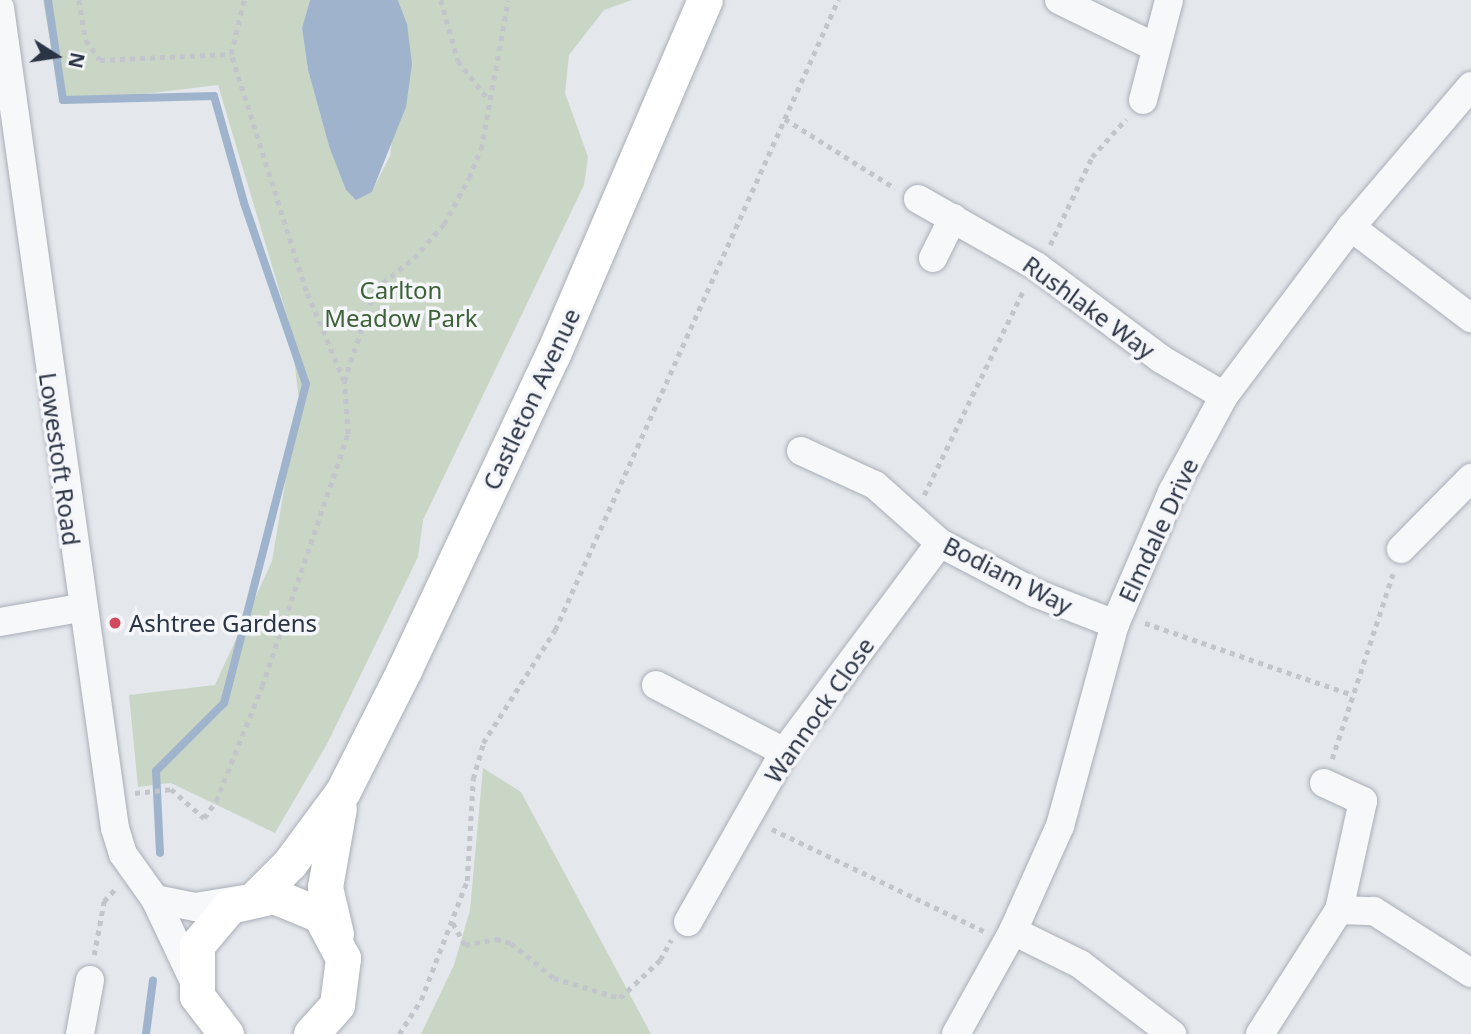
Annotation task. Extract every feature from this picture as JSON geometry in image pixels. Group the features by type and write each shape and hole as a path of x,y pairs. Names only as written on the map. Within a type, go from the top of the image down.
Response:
{"main road":[{"name":"Castleton Avenue","path":"193,979 205,930 251,898 290,863 343,791 553,354 705,0"},
{"name":"Castleton Avenue","path":"311,1034 328,1018 342,990 339,943 325,887 343,791"},
{"path":"251,898 306,905 339,943"},
{"path":"193,979 214,1027"}],"street":[{"path":"1059,0 1155,47"},
{"path":"1143,100 1169,0"},
{"name":"Lowestoft Road","path":"0,8 80,608 115,828 133,871 155,899 193,979"},
{"name":"Elmdale Drive","path":"956,1034 1013,931 1060,826 1115,624 1172,492 1224,396 1351,227 1471,86"},
{"name":"Rushlake Way","path":"918,199 1036,266 1161,359 1224,396"},
{"path":"933,258 953,218"},
{"path":"1351,227 1471,318"},
{"name":"Bodiam Way","path":"801,451 875,485 911,513 940,543 1035,593 1115,624"},
{"path":"1401,549 1471,478"},
{"name":"Wannock Close","path":"688,922 784,752 940,543"},
{"path":"0,622 80,608"},
{"path":"656,685 784,752"},
{"path":"1260,1034 1339,910 1363,801 1324,783"},
{"path":"155,899 195,907 251,898"},
{"path":"1339,910 1374,911 1471,973"},
{"path":"1013,931 1080,964 1172,1034"},
{"path":"80,1034 90,980"}],"path":[{"path":"79,0 86,40 100,60 231,54"},
{"path":"129,781 131,794 171,789 182,795 204,818 216,801 262,686 348,434 344,381 306,291 231,54 244,0"},
{"path":"440,0 458,61 489,100"},
{"path":"344,381 375,289 414,258 444,224 469,178 489,100 508,0"},
{"path":"399,1034 421,1000 467,881 473,779 484,743 555,630 838,0"},
{"path":"911,513 928,490 1092,157 1143,100"},
{"path":"785,119 918,199"},
{"path":"1324,783 1401,549"},
{"path":"1115,624 1133,619 1353,695"},
{"path":"748,817 981,931 1013,931"},
{"path":"90,980 104,901 133,871"},
{"path":"453,923 465,945 496,939 511,943 554,978 620,998 660,960 676,931 688,922"}],"green space":[{"name":"Carlton Meadow Park","path":"43,0 310,0 302,28 308,70 329,146 356,200 372,191 390,156 407,24 398,0 632,0 604,10 569,55 565,93 588,157 584,185 423,520 418,557 327,744 275,833 171,783 138,787 129,695 215,685 272,561 299,400 290,326 218,85 61,104"},
{"path":"483,768 521,792 651,1034 421,1034 454,965 470,910"}],"water":[{"path":"310,0 398,0 407,24 412,64 406,107 372,192 356,200 346,190 329,146 308,70 302,28"}],"waterway":[{"path":"48,0 63,100 214,96 244,203 306,384 224,703 156,771 160,853"},
{"path":"146,1034 153,980"}],"place":[{"name":"Ashtree Gardens","path":"115,623"}]}
